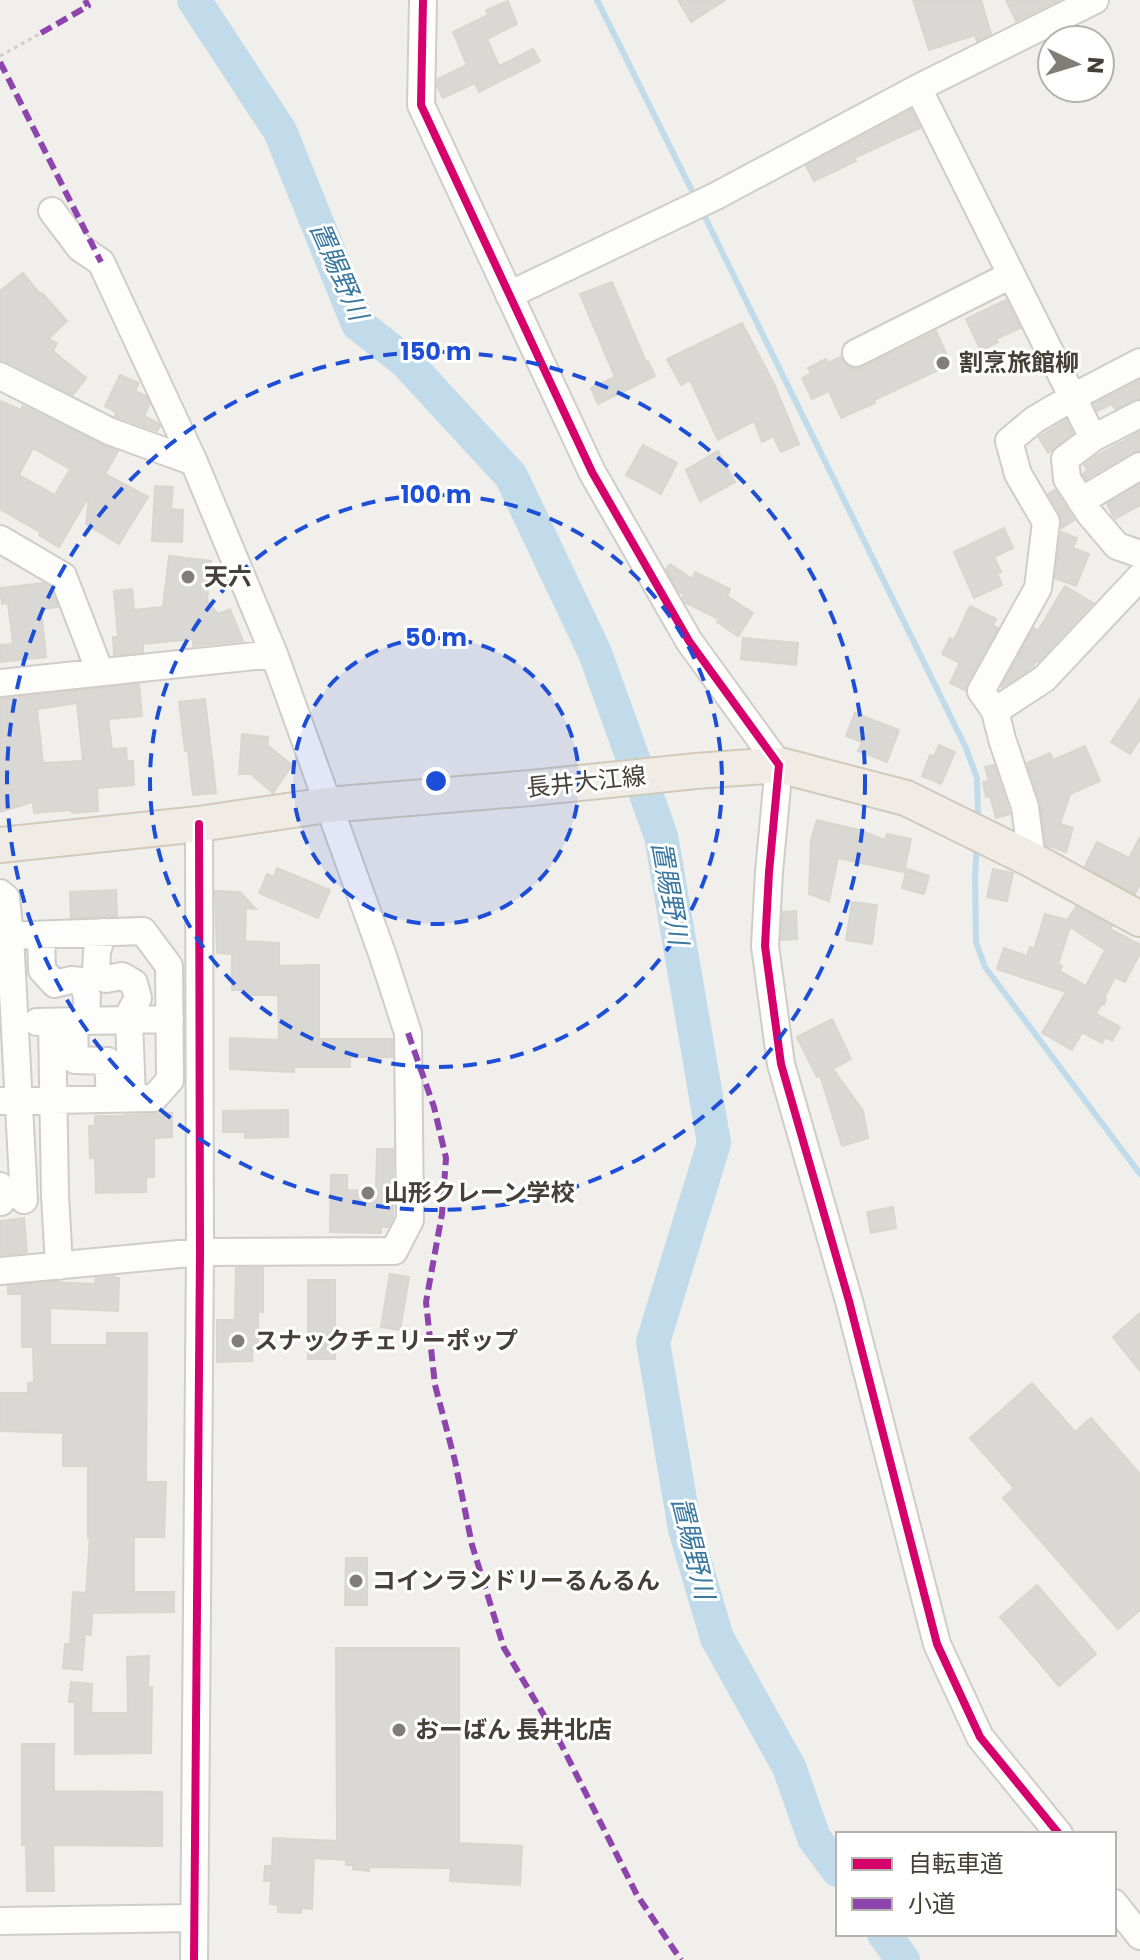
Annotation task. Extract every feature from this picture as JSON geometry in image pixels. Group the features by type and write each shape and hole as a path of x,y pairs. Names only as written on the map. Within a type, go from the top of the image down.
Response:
{"main road":[{"name":"長井大江線","path":"0,845 199,824 327,805 779,765 906,798 1032,860 1140,919"}],"street":[{"path":"423,0 421,105 509,295 599,485 689,641 779,765 765,946 781,1064 849,1301 937,1644 980,1737 1057,1832"},
{"path":"509,295 716,196 918,88 1095,0"},
{"path":"918,88 1093,438"},
{"path":"0,1271 200,1252 394,1251 410,1220 408,1033 383,956 274,654 194,462 101,262 80,248 52,211"},
{"path":"856,353 1011,275"},
{"path":"1032,860 1025,807 995,711 981,691 1038,588 1046,522 1018,474 1009,441 1034,420 1140,362"},
{"path":"0,376 109,431 194,462"},
{"path":"1140,414 1093,438 1065,459 1067,479 1081,501 1117,546 1140,554"},
{"path":"1081,501 1140,466"},
{"path":"0,539 63,576 100,672"},
{"path":"995,711 1044,679 1140,577"},
{"path":"0,683 274,654"},
{"path":"194,1960 200,1252 199,824"},
{"path":"8,1201 10,1101 3,919 41,935 143,931 169,966 170,1080 154,1098 10,1101"},
{"path":"103,932 97,952 96,972 106,979 122,976 134,983 138,998 128,1020 121,1098"},
{"path":"41,935 42,970 55,984 82,981 87,996 71,1021 54,1100 59,1266"},
{"path":"7,1023 170,1019"},
{"path":"71,1021 75,1060 108,1061 121,1098"},
{"path":"0,1186 8,1201"},
{"path":"8,1201 55,1195"},
{"path":"1116,1906 1140,1936"},
{"path":"0,1921 194,1918"}],"path":[{"path":"0,56 41,33"}],"building":[{"path":"678,0 725,0 691,22"},
{"path":"913,0 981,0 991,34 977,41 975,35 929,50"},
{"path":"1006,0 1059,0 1016,21"},
{"path":"508,1 517,24 487,39 499,66 533,49 540,61 479,92 475,83 443,98 437,86 438,79 467,65 453,32 488,15 486,10"},
{"path":"911,110 920,128 854,158 856,161 814,181 806,166"},
{"path":"23,273 67,321 48,339 57,343 53,351 86,378 73,395 0,360 0,291"},
{"path":"612,282 655,376 598,404 591,388 615,377 580,294"},
{"path":"1006,300 1020,328 996,339 998,342 981,351 966,319"},
{"path":"742,323 774,384 799,444 781,452 773,436 762,442 754,421 718,440 690,380 681,385 667,359"},
{"path":"936,331 951,364 841,418 829,391 812,399 802,378 811,374 808,368 826,359 828,363 841,357 848,367 862,368"},
{"path":"120,375 139,383 135,391 146,396 150,404 144,416 158,423 157,431 115,416 116,412 105,406"},
{"path":"1140,380 1140,398 1115,409 1112,404 1097,411 1094,404"},
{"path":"0,401 21,410 23,406 118,451 105,474 148,497 119,544 86,524 89,496 59,547 0,509","holes":["33,448 70,469 55,495 19,475"]},
{"path":"1066,420 1073,433 1048,453 1039,437"},
{"path":"1140,432 1140,450 1086,479 1084,465"},
{"path":"643,445 677,463 661,494 626,475"},
{"path":"718,451 735,482 700,501 686,470"},
{"path":"1140,485 1140,505 1115,519 1107,504"},
{"path":"155,486 173,487 171,509 183,510 182,542 152,541"},
{"path":"1055,490 1074,520 1062,528 1060,514 1048,494"},
{"path":"1004,528 1013,548 994,557 1001,572 997,573 1002,585 974,598 954,552"},
{"path":"1061,532 1077,538 1073,548 1089,554 1076,586 1055,578"},
{"path":"169,556 211,561 207,600 218,614 230,609 243,641 193,646 193,639 143,644 143,652 114,655 113,637 118,637 114,591 132,589 134,610 163,607"},
{"path":"670,564 692,579 695,572 730,589 727,596 753,613 738,636 717,622 719,619 686,603 666,569"},
{"path":"43,583 50,587 58,607 41,609 46,657 0,662 0,645 13,644 8,603 2,604 0,588"},
{"path":"1065,586 1093,603 1033,667 1001,688 1034,628 1038,631"},
{"path":"970,606 996,619 993,625 998,628 965,690 950,683 960,663 942,654 950,638 954,640"},
{"path":"743,638 798,643 796,665 741,659"},
{"path":"139,684 142,716 108,719 112,749 126,748 127,761 133,761 134,785 97,788 98,811 34,813 33,802 0,812 0,699","holes":["77,703 83,761 43,763 37,709"]},
{"path":"205,699 216,793 193,795 179,702"},
{"path":"1140,699 1140,739 1130,754 1111,742"},
{"path":"855,713 899,730 887,762 858,751 862,742 846,736"},
{"path":"242,734 268,737 267,745 292,765 273,793 251,774 239,774"},
{"path":"939,745 955,752 941,784 922,776 930,755 934,756"},
{"path":"1085,746 1100,781 1070,794 1060,824 1073,828 1066,852 1046,845 1040,802 1027,763 1050,753 1053,760"},
{"path":"994,765 1010,814 996,818 983,782 989,781 985,767"},
{"path":"817,820 885,840 887,834 911,839 904,872 838,858 829,901 809,894 811,840"},
{"path":"1140,837 1140,884 1135,894 1085,866 1097,842 1129,858"},
{"path":"277,868 330,890 318,918 259,893 267,874 274,877"},
{"path":"907,869 929,876 924,894 902,888"},
{"path":"993,869 1013,873 1007,901 987,897"},
{"path":"116,890 117,916 71,918 70,892"},
{"path":"215,891 240,892 256,909 246,908 245,941 279,943 279,966 319,965 319,1039 392,1039 392,1057 350,1057 350,1067 294,1067 294,1072 230,1069 230,1038 279,1040 278,995 247,995 247,990 232,990 232,954 217,953"},
{"path":"852,902 877,905 872,944 846,940"},
{"path":"1076,907 1140,945 1140,953 1125,982 1115,977 1104,998 1104,1005 1101,1004 1096,1014 1120,1027 1112,1041 1105,1037 1102,1043 1082,1032 1072,1050 1042,1033 1066,992 997,969 1004,948 1027,956 1030,947 1034,949 1045,914 1067,920","holes":["1070,927 1105,950 1086,986 1060,971 1062,966 1058,964"]},
{"path":"796,911 797,939 781,940 783,912"},
{"path":"832,1019 851,1059 833,1069 863,1111 868,1138 842,1146 820,1075 817,1077 797,1037"},
{"path":"288,1110 288,1137 245,1138 245,1132 223,1132 223,1111"},
{"path":"172,1113 172,1137 154,1138 154,1177 146,1177 146,1192 96,1193 95,1158 90,1158 89,1126 95,1126 95,1116"},
{"path":"377,1149 393,1149 393,1218 388,1227 381,1227 381,1233 330,1232 331,1175 347,1175 347,1190 376,1191"},
{"path":"893,1207 896,1228 871,1233 867,1212"},
{"path":"24,1218 27,1252 0,1255 0,1221"},
{"path":"236,1268 263,1268 263,1312 258,1312 258,1349 253,1349 252,1361 217,1362 217,1320 235,1320"},
{"path":"390,1274 409,1277 400,1330 381,1327"},
{"path":"96,1278 119,1278 118,1311 50,1308 50,1345 107,1345 107,1333 147,1333 146,1482 166,1482 164,1537 134,1537 134,1592 174,1592 174,1612 92,1613 91,1635 85,1634 82,1670 63,1668 65,1644 70,1644 73,1592 86,1593 90,1538 88,1466 63,1466 63,1433 0,1431 0,1393 28,1393 28,1383 34,1382 33,1347 22,1347 22,1294 8,1294 8,1286 51,1282 95,1284"},
{"path":"308,1280 335,1280 335,1359 308,1359"},
{"path":"1140,1313 1140,1371 1113,1337"},
{"path":"1032,1383 1075,1432 1091,1418 1140,1474 1140,1610 1118,1629 1003,1498 1014,1488 970,1438"},
{"name":"コインランドリーるんるん","path":"346,1558 367,1558 367,1605 345,1605"},
{"path":"1037,1585 1096,1654 1059,1686 1000,1617"},
{"path":"336,1648 459,1648 459,1843 522,1846 520,1885 450,1881 451,1868 369,1867 369,1871 353,1869 353,1865 346,1865 346,1860 314,1858 312,1909 301,1908 301,1913 278,1912 278,1905 270,1904 271,1881 264,1881 265,1866 272,1866 273,1838 337,1841"},
{"path":"149,1656 151,1753 75,1754 75,1702 69,1702 71,1682 92,1684 91,1713 128,1713 127,1657"},
{"path":"22,1744 54,1744 54,1791 162,1792 162,1846 53,1845 54,1891 27,1891 26,1845 22,1845"}],"waterway":[{"name":"置賜野川","path":"194,0 280,131 358,324 406,362 511,476 595,653 661,836 714,1143 653,1342 685,1529 717,1638 789,1767 814,1838 836,1867"},
{"path":"597,0 695,197"},
{"path":"702,211 966,748 977,778 978,820"},
{"path":"977,843 976,942 985,967 1140,1174"},
{"name":"置賜野川","path":"885,1936 903,1960"}],"marked path":[{"path":"41,33 88,6 85,0"},
{"path":"0,62 101,262"},
{"path":"408,1033 434,1107 446,1158 442,1214 426,1302 435,1385 472,1545 504,1648 561,1744 637,1895 681,1960"}],"cycle path":[{"path":"423,0 421,105 592,472 689,641 779,765 765,946 781,1064 849,1301 937,1644 980,1737 1057,1832"},
{"path":"194,1960 200,1252 199,824"}],"place":[{"name":"割烹旅館柳","path":"943,363"},
{"name":"天六","path":"188,577"},
{"name":"山形クレーン学校","path":"368,1193"},
{"name":"スナックチェリーポップ","path":"238,1341"},
{"name":"コインランドリーるんるん","path":"356,1581"},
{"name":"おーばん 長井北店","path":"399,1730"}]}
